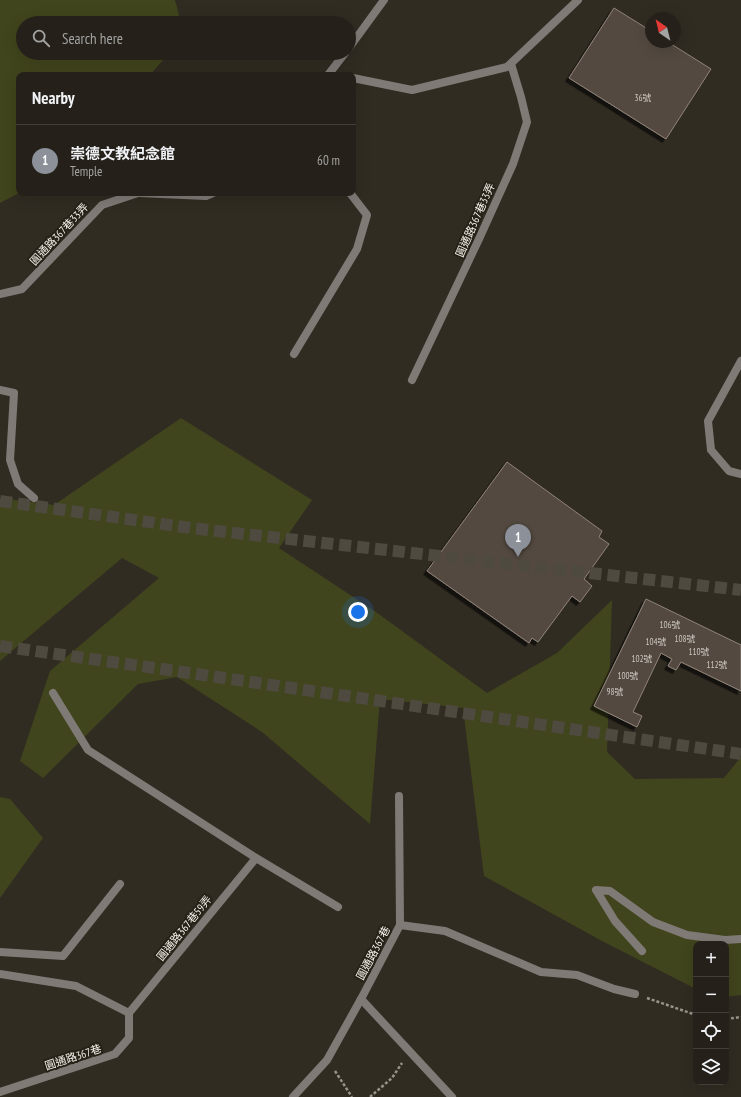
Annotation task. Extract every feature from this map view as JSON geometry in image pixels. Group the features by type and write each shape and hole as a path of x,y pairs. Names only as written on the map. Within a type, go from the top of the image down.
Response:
{"street":[{"path":"356,38 384,0"},
{"path":"356,79 412,90 507,68 578,0"},
{"path":"333,72 341,60"},
{"name":"圓通路367巷33弄","path":"412,380 513,164 527,122 511,64"},
{"name":"圓通路367巷33弄","path":"0,294 22,289 102,204 129,196"},
{"path":"294,354 356,249 367,215 352,196"},
{"path":"741,361 708,420 711,450 729,471 741,474"},
{"path":"0,390 14,393 10,460 18,484 34,498"},
{"path":"52,693 88,750 256,858 338,907"},
{"name":"圓通路367巷","path":"293,1097 326,1060 361,999 400,925 399,796"},
{"name":"圓通路367巷59弄","path":"129,1013 256,858"},
{"path":"0,952 63,956 120,884"},
{"path":"642,951 615,921 596,890 610,891 653,922 686,935 725,940 741,939"},
{"path":"400,925 445,931 541,972 577,975 614,989 635,994"},
{"path":"0,974 76,986 129,1013"},
{"path":"361,999 452,1097"},
{"name":"圓通路367巷","path":"0,1092 115,1054 129,1038 129,1013"}],"path":[{"path":"635,994 693,1014"},
{"path":"729,1019 741,1017"},
{"path":"326,1060 341,1079 352,1097"},
{"path":"370,1097 392,1078 403,1061"}],"green space":[{"path":"0,0 175,0 179,16 16,16 16,60 163,60 153,72 16,72 16,195 0,203"},
{"path":"181,418 312,500 279,548 376,612 487,693 557,653 612,600 607,752 635,779 724,778 741,757 741,995 729,997 729,941 693,941 693,987 602,941 484,876 463,708 380,699 370,824 262,732 177,677 138,684 43,778 20,761 50,671 159,578 122,558 0,661 0,498 54,505"},
{"path":"0,797 10,799 43,838 0,898"}],"building":[{"path":"614,8 645,27 645,48 678,48 711,69 666,139 569,78"},
{"path":"507,462 602,531 599,537 609,544 584,579 592,586 580,602 572,596 538,642 532,638 529,643 427,571"},
{"path":"646,599 741,645 741,691 681,662 676,670 668,666 672,659 661,653 633,712 642,716 637,727 594,706"}],"tunnel":[{"path":"0,501 191,528 741,590"},
{"path":"0,646 741,754"}],"place":[{"name":"崇德文教紀念館","path":"518,557"}]}
